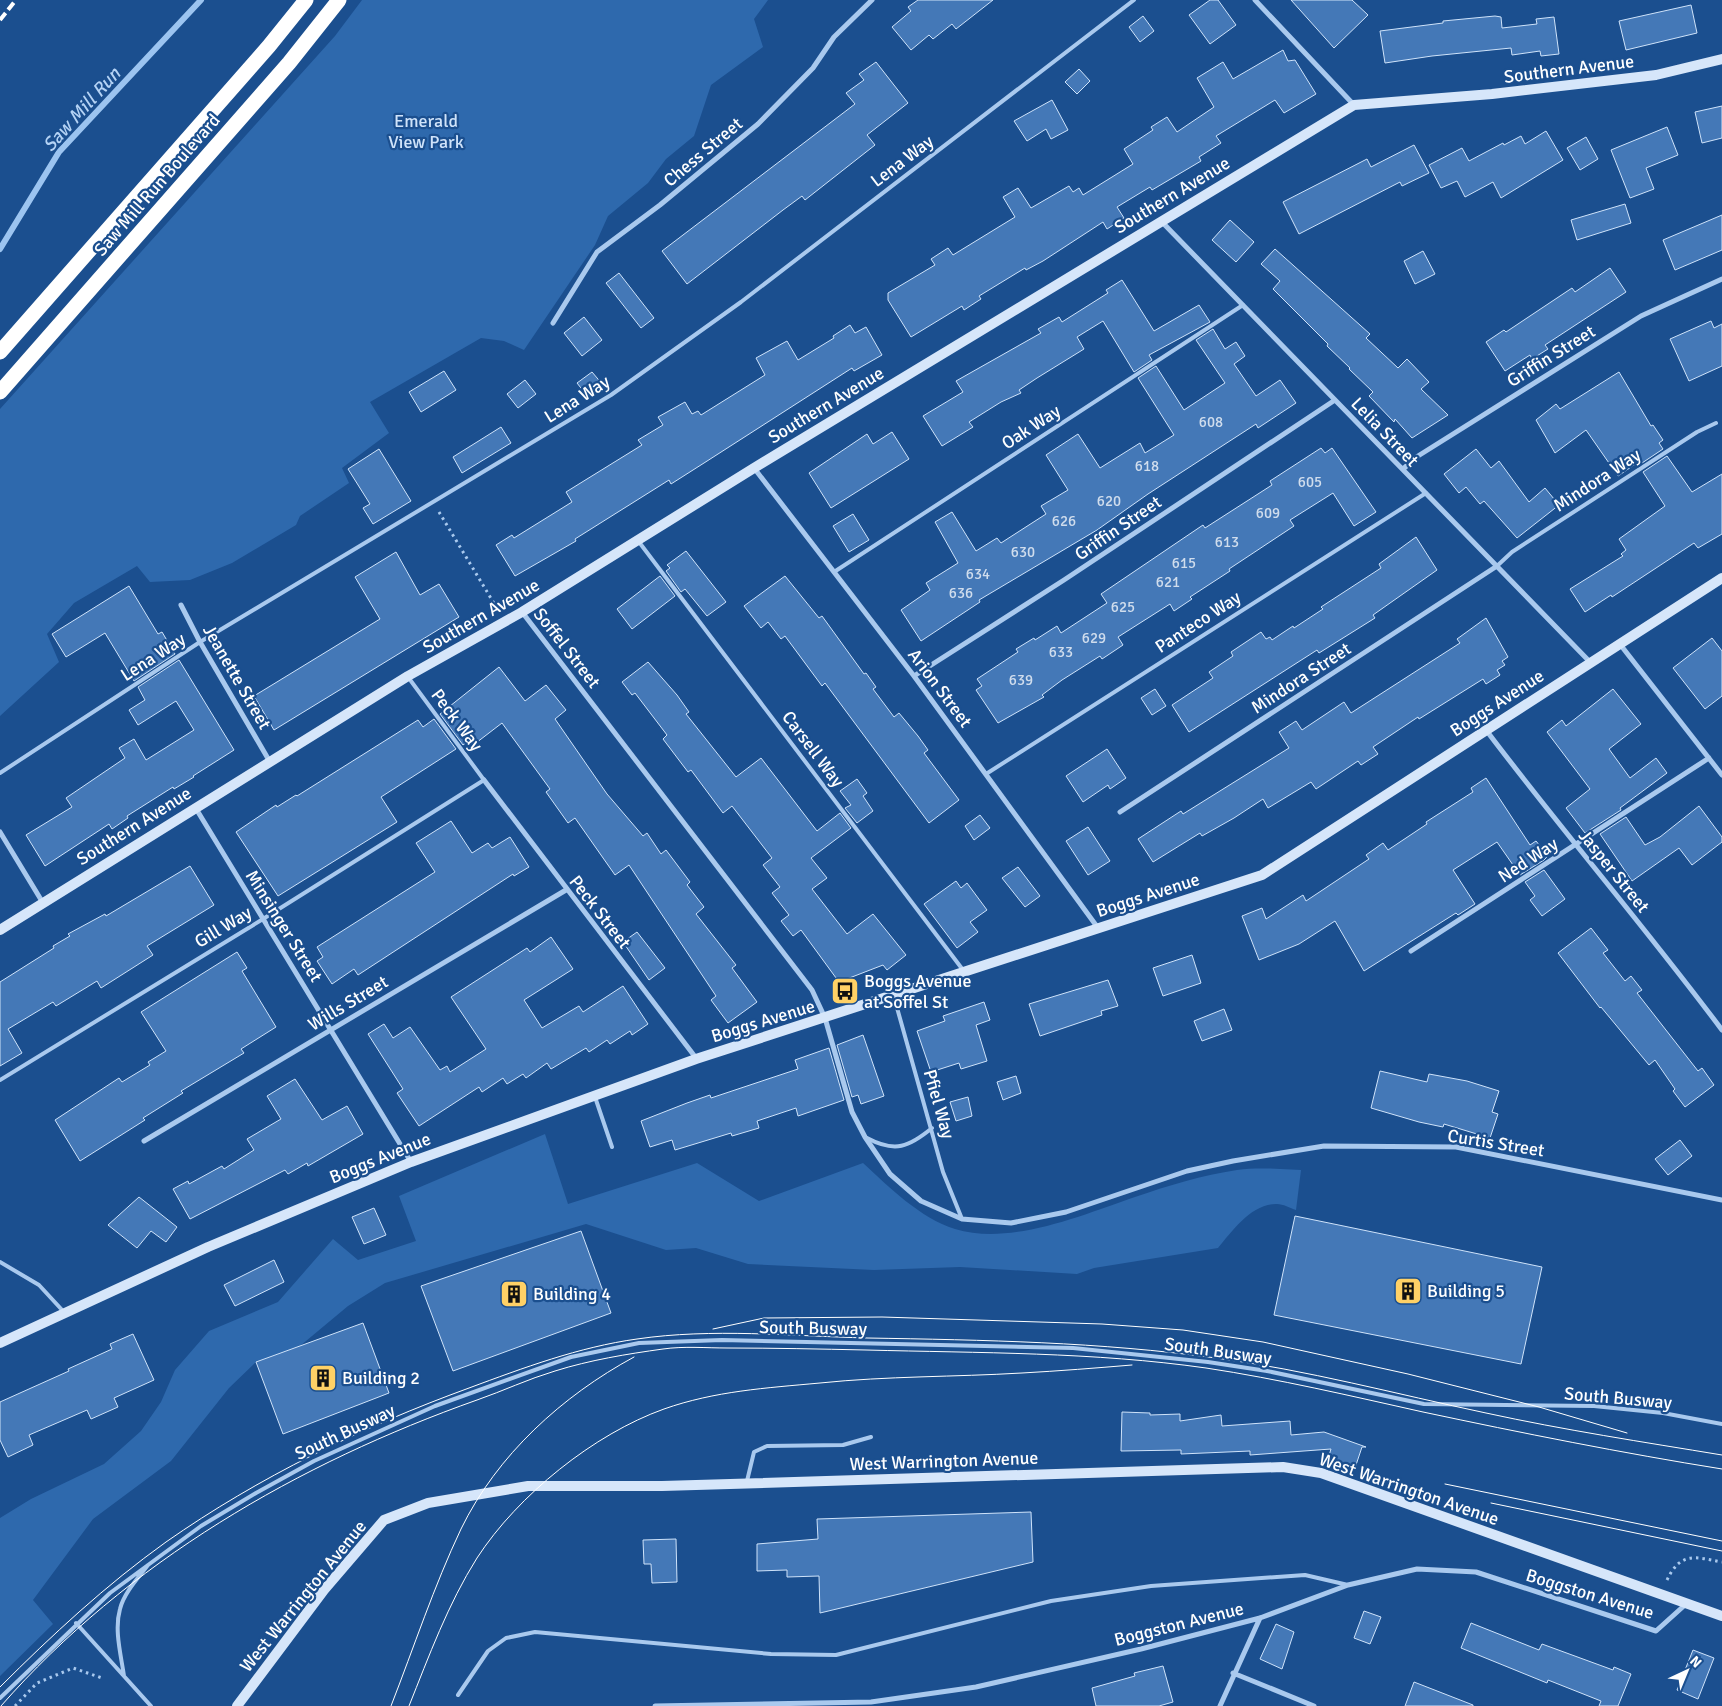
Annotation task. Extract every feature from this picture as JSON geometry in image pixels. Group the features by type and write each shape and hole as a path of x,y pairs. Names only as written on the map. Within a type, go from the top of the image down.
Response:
{"highway":[{"name":"Saw Mill Run Boulevard","path":"0,352 269,46 306,0"},
{"name":"Saw Mill Run Boulevard","path":"0,392 290,63 339,0"}],"street":[{"name":"Chess Street","path":"553,323 597,252 660,205 758,124 813,68 834,37 872,0"},
{"path":"1255,0 1354,105"},
{"name":"Southern Avenue","path":"0,930 408,676 522,612 639,542 754,468 1354,105 1492,94 1656,75 1722,59"},
{"name":"Lelia Street","path":"1161,221 1590,662"},
{"name":"Griffin Street","path":"1403,470 1418,456 1641,316 1722,279"},
{"name":"Griffin Street","path":"914,676 1064,580 1335,400"},
{"name":"Arion Street","path":"754,468 914,676 1099,928"},
{"name":"Mindora Street","path":"1120,812 1497,566"},
{"name":"Boggs Avenue","path":"0,1343 208,1247 411,1162 594,1094 1262,875 1722,578"},
{"name":"Jeanette Street","path":"181,604 200,642 270,762"},
{"name":"Soffel Street","path":"522,612 812,990 825,1018 852,1112 865,1137"},
{"path":"1619,643 1722,775"},
{"name":"Jasper Street","path":"1486,730 1575,846 1674,965 1722,1030"},
{"name":"Ned Way","path":"1411,951 1709,758"},
{"name":"Peck Street","path":"484,780 696,1059"},
{"name":"Minsinger Street","path":"195,807 411,1162"},
{"path":"0,832 43,902"},
{"name":"Wills Street","path":"144,1141 566,890"},
{"name":"Curtis Street","path":"865,1137 890,1174 921,1201 962,1219 1011,1223 1066,1212 1187,1171 1233,1161 1324,1146 1456,1147 1722,1200"},
{"name":"West Warrington Avenue","path":"237,1706 324,1590 384,1520 428,1503 528,1486 746,1484 1283,1468 1321,1473 1722,1616"},
{"name":"Boggston Avenue","path":"656,1706 871,1702 976,1687 1141,1649 1260,1618 1348,1585 1417,1569 1476,1572 1656,1631 1687,1603"},
{"path":"1220,1706 1233,1673 1260,1618"},
{"path":"1233,1673 1314,1706"}],"lane":[{"name":"Lena Way","path":"0,774 200,642 433,503 636,378 741,302 1134,0"},
{"name":"Oak Way","path":"834,572 1243,305"},
{"name":"Mindora Way","path":"1497,566 1512,552 1697,432 1716,423"},
{"name":"Panteco Way","path":"986,774 1426,493"},
{"name":"Carsell Way","path":"639,542 964,972"},
{"name":"Peck Way","path":"408,676 484,780"},
{"name":"Gill Way","path":"0,1080 263,919 484,780"},
{"name":"Pfiel Way","path":"894,996 943,1172 962,1219"},
{"path":"594,1094 612,1148"},
{"path":"865,1137 882,1146 904,1146 932,1128"},
{"path":"0,1262 39,1285 65,1313"},
{"name":"South Busway","path":"0,1698 76,1623 110,1593 201,1526 256,1492 314,1460 435,1406 571,1357 639,1343 722,1340 1073,1348 1208,1362 1267,1371 1424,1404 1594,1406 1663,1414 1722,1424"},
{"path":"746,1484 754,1452 766,1446 843,1445 871,1437"},
{"path":"124,1676 118,1636 120,1608 130,1588 151,1562"},
{"path":"458,1695 488,1651 506,1638 535,1632 771,1654 836,1655 1051,1601 1151,1586 1305,1575 1348,1585"},
{"path":"76,1623 151,1706"}],"path":[{"name":"Soffel Street","path":"433,503 495,605 522,612"},
{"path":"1668,1578 1682,1560 1693,1557 1722,1562"},
{"path":"15,1706 37,1683 73,1668 102,1678"}],"green space":[{"name":"Emerald View Park","path":"362,0 768,0 754,19 763,47 711,85 694,136 666,159 648,183 608,216 595,245 524,350 504,341 481,338 370,402 389,433 342,468 349,483 300,516 296,525 232,563 190,580 150,582 137,566 74,603 47,634 59,662 0,716 0,409 335,36"},
{"path":"545,1134 568,1204 697,1163 759,1201 863,1163 917,1210 955,1229 977,1233 999,1234 1046,1226 1070,1220 1172,1185 1224,1172 1269,1168 1301,1170 1296,1210 1277,1204 1259,1208 1243,1219 1218,1248 1094,1268 1077,1274 960,1267 874,1270 748,1264 696,1248 666,1250 586,1224 385,1283 348,1306 300,1346 256,1362 229,1388 171,1461 93,1519 33,1600 53,1624 0,1676 0,1518 31,1499 104,1464 141,1431 161,1402 175,1370 209,1331 278,1302 333,1239 358,1260 416,1241 399,1196"}],"building":[{"path":"918,0 993,0 956,29 952,24 933,39 929,35 911,50 892,27 911,11 908,7"},
{"path":"1210,0 1218,0 1236,25 1210,44 1189,15"},
{"path":"1291,0 1352,0 1368,15 1334,48"},
{"path":"1691,5 1697,33 1626,50 1619,21"},
{"path":"1143,16 1154,31 1140,42 1129,27"},
{"path":"1501,17 1502,28 1537,24 1536,19 1554,17 1559,54 1541,56 1540,51 1512,55 1511,48 1385,63 1380,31 1443,23 1443,21"},
{"path":"1283,50 1288,61 1295,60 1316,94 1284,113 1275,100 1216,136 1221,143 1199,157 1201,161 1152,190 1150,187 1117,207 1124,218 1107,229 1103,222 1043,261 1026,270 1025,268 979,296 981,299 964,310 962,306 911,337 888,300 888,293 935,265 931,259 948,248 953,255 1015,217 1003,197 1018,188 1031,208 1069,186 1073,192 1079,188 1083,195 1133,164 1124,149 1153,130 1151,127 1167,117 1177,132 1214,107 1197,78 1223,62 1233,79"},
{"path":"876,62 908,103 867,135 875,145 805,200 802,196 687,284 662,251 855,104 846,93 864,80 859,74"},
{"path":"1079,69 1090,81 1077,94 1065,82"},
{"path":"1052,100 1068,130 1051,139 1046,129 1027,141 1014,121"},
{"path":"1722,106 1722,138 1702,143 1695,112"},
{"path":"1667,127 1678,155 1646,168 1654,189 1630,198 1611,150"},
{"path":"1546,131 1563,160 1501,198 1493,182 1465,197 1457,181 1441,188 1429,165 1462,148 1469,161 1521,136 1525,144"},
{"path":"1586,137 1598,159 1580,170 1567,148"},
{"path":"1414,145 1429,173 1402,186 1400,182 1299,234 1283,202 1367,159 1371,167"},
{"path":"1625,204 1631,223 1577,240 1571,220"},
{"path":"1722,215 1722,250 1675,270 1663,240"},
{"path":"1230,220 1254,242 1236,262 1212,240"},
{"path":"1275,249 1370,334 1366,338 1398,368 1407,359 1429,382 1421,389 1448,415 1412,438 1395,419 1394,422 1369,396 1373,392 1273,289 1280,281 1261,264"},
{"path":"1423,251 1435,274 1415,284 1404,261"},
{"path":"1610,268 1626,292 1545,345 1548,349 1532,359 1530,355 1505,371 1486,342 1504,330 1506,332 1572,288 1575,292"},
{"path":"619,273 654,318 641,328 606,283"},
{"path":"1122,280 1154,331 1199,305 1210,322 1149,355 1152,360 1134,372 1103,321 1077,337 1084,349 1019,390 1021,393 1001,402 969,422 973,427 942,446 923,416 963,392 956,381 1041,333 1038,329 1059,317 1062,322 1108,293 1106,290"},
{"path":"584,317 602,340 582,356 564,333"},
{"path":"1711,321 1714,328 1722,324 1722,366 1689,381 1670,339"},
{"path":"850,325 855,333 866,327 882,355 854,371 852,368 671,484 669,480 575,539 576,541 515,576 496,545 512,535 514,538 572,502 566,492 642,445 638,440 663,425 658,417 685,402 692,414 698,411 701,415 765,375 756,358 787,341 798,360 834,338 833,336"},
{"path":"1213,329 1225,349 1236,342 1245,356 1234,364 1256,396 1280,380 1296,403 1258,428 1256,424 1148,494 1097,530 979,600 980,602 921,641 901,610 930,590 926,583 958,563 935,522 952,512 976,551 997,538 1001,543 1046,514 1041,506 1068,490 1046,455 1078,434 1100,468 1140,443 1145,453 1174,435 1138,378 1156,366 1184,410 1225,383 1196,340"},
{"path":"444,371 456,390 421,412 409,392"},
{"path":"592,372 603,385 588,397 577,383"},
{"path":"1619,372 1651,426 1653,425 1663,440 1659,443 1663,449 1618,476 1586,430 1555,453 1536,420 1556,404 1560,409"},
{"path":"525,380 536,394 518,408 507,394"},
{"path":"501,427 511,443 462,473 453,457"},
{"path":"892,432 909,459 831,508 809,473 867,434 873,444"},
{"path":"1321,448 1325,453 1332,448 1376,512 1354,526 1333,493 1290,520 1294,526 1229,569 1230,571 1190,597 1192,599 1174,611 1170,604 1118,637 1123,645 1102,659 1100,656 1062,680 1042,695 1044,697 998,723 976,690 982,686 977,679 1018,652 1016,649 1034,638 1035,640 1057,626 1061,633 1107,603 1101,594 1203,525 1205,528 1272,485 1270,481"},
{"path":"379,449 411,501 373,524 363,508 370,504 348,469"},
{"path":"1476,449 1491,468 1499,461 1529,502 1545,488 1559,505 1517,538 1484,501 1480,504 1466,487 1459,493 1444,474"},
{"path":"1667,456 1692,492 1722,474 1722,534 1698,548 1694,543 1612,597 1611,595 1585,612 1570,589 1623,556 1621,554 1626,550 1619,539 1665,506 1643,472"},
{"path":"853,514 869,540 849,552 833,526"},
{"path":"1416,537 1437,570 1373,615 1375,618 1319,653 1317,650 1189,732 1172,705 1213,678 1209,672 1233,656 1231,652 1261,632 1266,639 1270,637 1272,640 1293,626 1294,628 1323,609 1321,607 1381,568 1379,564"},
{"path":"686,551 726,602 707,616 685,589 681,592 666,571 670,568 667,565"},
{"path":"396,552 420,595 439,584 459,617 274,730 254,696 380,619 355,577"},
{"path":"660,576 675,596 632,629 617,609"},
{"path":"785,576 819,618 822,616 864,674 866,673 876,687 873,689 894,717 899,713 918,736 928,750 924,753 959,800 929,823 825,683 822,686 785,636 781,639 768,622 761,628 744,606"},
{"path":"129,586 158,634 162,632 175,654 134,681 105,633 66,657 52,634"},
{"path":"1486,618 1508,657 1502,661 1505,665 1497,670 1500,675 1486,684 1483,679 1419,719 1418,717 1373,747 1378,754 1361,765 1358,761 1316,789 1311,782 1268,808 1263,799 1234,818 1202,836 1200,833 1153,862 1138,839 1181,811 1183,814 1289,748 1279,732 1296,721 1302,730 1344,702 1351,713 1460,643 1457,639"},
{"path":"1712,638 1722,651 1722,696 1705,709 1673,668"},
{"path":"179,660 234,750 194,777 174,789 173,787 127,816 128,818 112,829 109,824 45,866 26,835 72,807 66,798 125,758 119,748 134,739 146,760 194,730 176,701 138,725 129,710 145,700 138,687"},
{"path":"648,662 677,695 689,712 686,714 736,777 761,758 817,831 840,813 851,828 811,858 827,878 812,889 847,934 873,914 906,955 887,970 883,965 839,982 801,930 793,936 781,921 789,915 772,893 780,887 763,865 772,858 732,806 723,813 691,770 688,772 663,739 667,735 635,693 632,695 622,682"},
{"path":"499,667 525,701 546,685 566,710 555,719 607,794 643,836 647,833 661,854 666,850 690,882 687,885 704,907 696,914 736,965 732,968 757,1002 728,1023 711,1000 716,996 629,865 615,875 575,818 568,823 546,792 550,789 502,723 472,746 468,741 463,745 440,714"},
{"path":"1155,689 1166,706 1152,715 1141,698"},
{"path":"1613,689 1641,724 1609,749 1630,778 1656,758 1667,773 1620,808 1621,810 1585,833 1566,808 1590,789 1547,732 1562,720 1566,726"},
{"path":"434,719 456,749 381,797 397,822 278,896 236,832 276,805 277,807 297,796 418,720 423,727"},
{"path":"1107,749 1126,778 1110,789 1108,785 1083,802 1066,776"},
{"path":"1486,778 1530,845 1536,841 1548,856 1544,860 1520,875 1497,842 1453,870 1475,904 1458,915 1456,913 1364,971 1335,921 1299,944 1259,960 1242,916 1262,908 1266,919 1303,895 1306,901 1369,859 1366,855 1383,843 1388,850 1427,824 1426,822 1473,792 1471,788"},
{"path":"857,779 867,793 863,796 873,811 857,823 845,808 851,805 840,791"},
{"path":"1699,806 1722,837 1722,842 1692,865 1679,848 1632,881 1600,834 1626,817 1645,845 1660,837"},
{"path":"980,815 990,828 974,840 965,826"},
{"path":"451,821 472,853 488,843 492,848 510,837 529,867 514,876 513,874 358,975 354,969 332,984 317,961 323,957 317,947 435,872 416,843"},
{"path":"1088,827 1110,861 1088,875 1066,841"},
{"path":"190,866 214,905 147,946 153,955 101,988 97,981 56,1006 53,1002 8,1029 22,1053 0,1066 0,982 54,948 53,946 70,936 68,934 105,914 106,916"},
{"path":"1018,867 1040,896 1025,907 1002,878"},
{"path":"1544,870 1565,899 1542,916 1530,900 1535,896 1525,882"},
{"path":"956,881 961,888 967,883 987,910 970,922 978,932 957,948 924,904"},
{"path":"1591,928 1608,950 1603,953 1625,981 1631,976 1642,990 1637,993 1698,1071 1702,1068 1714,1085 1685,1107 1673,1091 1675,1089 1655,1060 1649,1065 1600,1008 1558,953"},
{"path":"637,932 665,968 649,980 623,942"},
{"path":"551,937 573,969 524,1000 542,1028 579,1006 583,1012 623,986 648,1024 632,1035 630,1031 610,1044 607,1040 589,1052 586,1048 551,1069 547,1063 526,1078 523,1074 507,1084 503,1078 482,1092 479,1087 419,1126 397,1093 403,1089 368,1034 384,1024 393,1038 410,1027 440,1070 447,1066 450,1072 486,1049 451,997 527,948 530,952"},
{"path":"237,952 247,968 242,971 276,1027 241,1049 244,1053 181,1091 183,1093 143,1118 145,1120 80,1161 55,1120 119,1078 122,1082 150,1065 148,1062 166,1051 141,1012"},
{"path":"1192,955 1201,983 1163,996 1153,968"},
{"path":"1108,980 1118,1006 1101,1011 1102,1015 1040,1036 1029,1004"},
{"path":"984,1002 990,1020 976,1025 987,1061 961,1069 959,1063 931,1072 917,1031 945,1021 943,1016"},
{"path":"1224,1009 1232,1030 1202,1041 1194,1021"},
{"path":"863,1035 884,1096 861,1104 858,1095 852,1097 837,1045"},
{"path":"829,1048 844,1100 798,1116 796,1108 757,1121 759,1128 732,1136 731,1133 675,1150 672,1140 650,1147 641,1121 710,1095 711,1098 798,1069 795,1060"},
{"path":"1380,1071 1427,1082 1429,1074 1467,1081 1499,1091 1492,1112 1498,1114 1490,1138 1444,1124 1443,1127 1419,1122 1371,1108"},
{"path":"1016,1076 1021,1093 1003,1100 997,1082"},
{"path":"295,1079 322,1120 347,1106 363,1134 308,1166 307,1163 288,1174 285,1170 190,1219 173,1189 188,1181 189,1184 222,1166 224,1169 254,1150 247,1139 281,1119 267,1096"},
{"path":"968,1097 972,1116 956,1121 950,1102"},
{"path":"1680,1140 1692,1156 1668,1175 1655,1159"},
{"path":"139,1197 177,1227 166,1242 151,1231 137,1248 108,1225"},
{"path":"374,1208 386,1235 364,1244 352,1217"},
{"name":"Building 5","path":"1295,1216 1542,1267 1521,1364 1274,1315"},
{"name":"Building 4","path":"581,1231 611,1313 453,1371 421,1286"},
{"path":"274,1260 284,1282 235,1306 224,1285"},
{"name":"Building 2","path":"363,1323 389,1393 283,1434 256,1362"},
{"path":"133,1334 154,1380 114,1398 118,1407 91,1419 87,1410 29,1435 33,1445 8,1457 0,1440 0,1402 69,1371 68,1369 112,1349 110,1344"},
{"path":"1122,1412 1150,1413 1150,1415 1180,1414 1180,1421 1221,1415 1222,1426 1290,1421 1291,1435 1324,1432 1366,1447 1362,1447 1354,1471 1327,1462 1331,1449 1250,1455 1250,1451 1181,1454 1181,1450 1121,1451"},
{"path":"1031,1512 1033,1562 820,1613 819,1576 787,1577 787,1570 757,1571 757,1544 818,1539 817,1519"},
{"path":"676,1539 677,1582 652,1583 651,1564 644,1564 643,1540"},
{"path":"1364,1611 1381,1617 1370,1644 1354,1638"},
{"path":"1471,1623 1539,1650 1542,1644 1613,1670 1614,1667 1631,1674 1618,1706 1599,1706 1601,1701 1548,1680 1547,1683 1461,1648"},
{"path":"1276,1624 1294,1632 1282,1669 1260,1659"},
{"path":"1693,1650 1714,1658 1698,1699 1677,1690"},
{"path":"1163,1666 1173,1702 1159,1706 1096,1706 1092,1688 1135,1676 1134,1673"},
{"path":"1414,1682 1473,1705 1473,1706 1405,1706"}],"waterway":[{"name":"Saw Mill Run","path":"0,249 59,152 201,0"}],"tram line":[{"path":"713,1329 764,1318 882,1317 1102,1324 1183,1330 1263,1342 1408,1374 1539,1407 1627,1433"},
{"path":"0,1687 80,1611 144,1558 201,1518 275,1475 312,1455 429,1403 573,1353 637,1339 723,1333 1042,1343 1129,1348 1216,1358 1284,1369 1515,1419 1722,1455"},
{"path":"1,1706 50,1654 104,1606 160,1563 219,1523 281,1487 345,1454 411,1425 535,1378 568,1367 622,1355 663,1349 695,1347 994,1353 1079,1356 1164,1363 1261,1377 1535,1435 1722,1469"},
{"path":"391,1706 451,1551 476,1502 493,1476 534,1430 557,1409 607,1373 634,1357"},
{"path":"409,1706 457,1594 477,1558 494,1535 514,1512 560,1469 611,1434 638,1420 664,1409 702,1398 760,1389 870,1379 1022,1373 1132,1365"},
{"path":"1445,1484 1722,1541"},
{"path":"1491,1503 1722,1551"}],"railway":[{"path":"0,20 16,0"}],"place":[{"name":"Boggs Avenue at Soffel St","path":"845,991"},
{"name":"Building 5","path":"1408,1291"},
{"name":"Building 4","path":"514,1294"},
{"name":"Building 2","path":"323,1378"}]}
